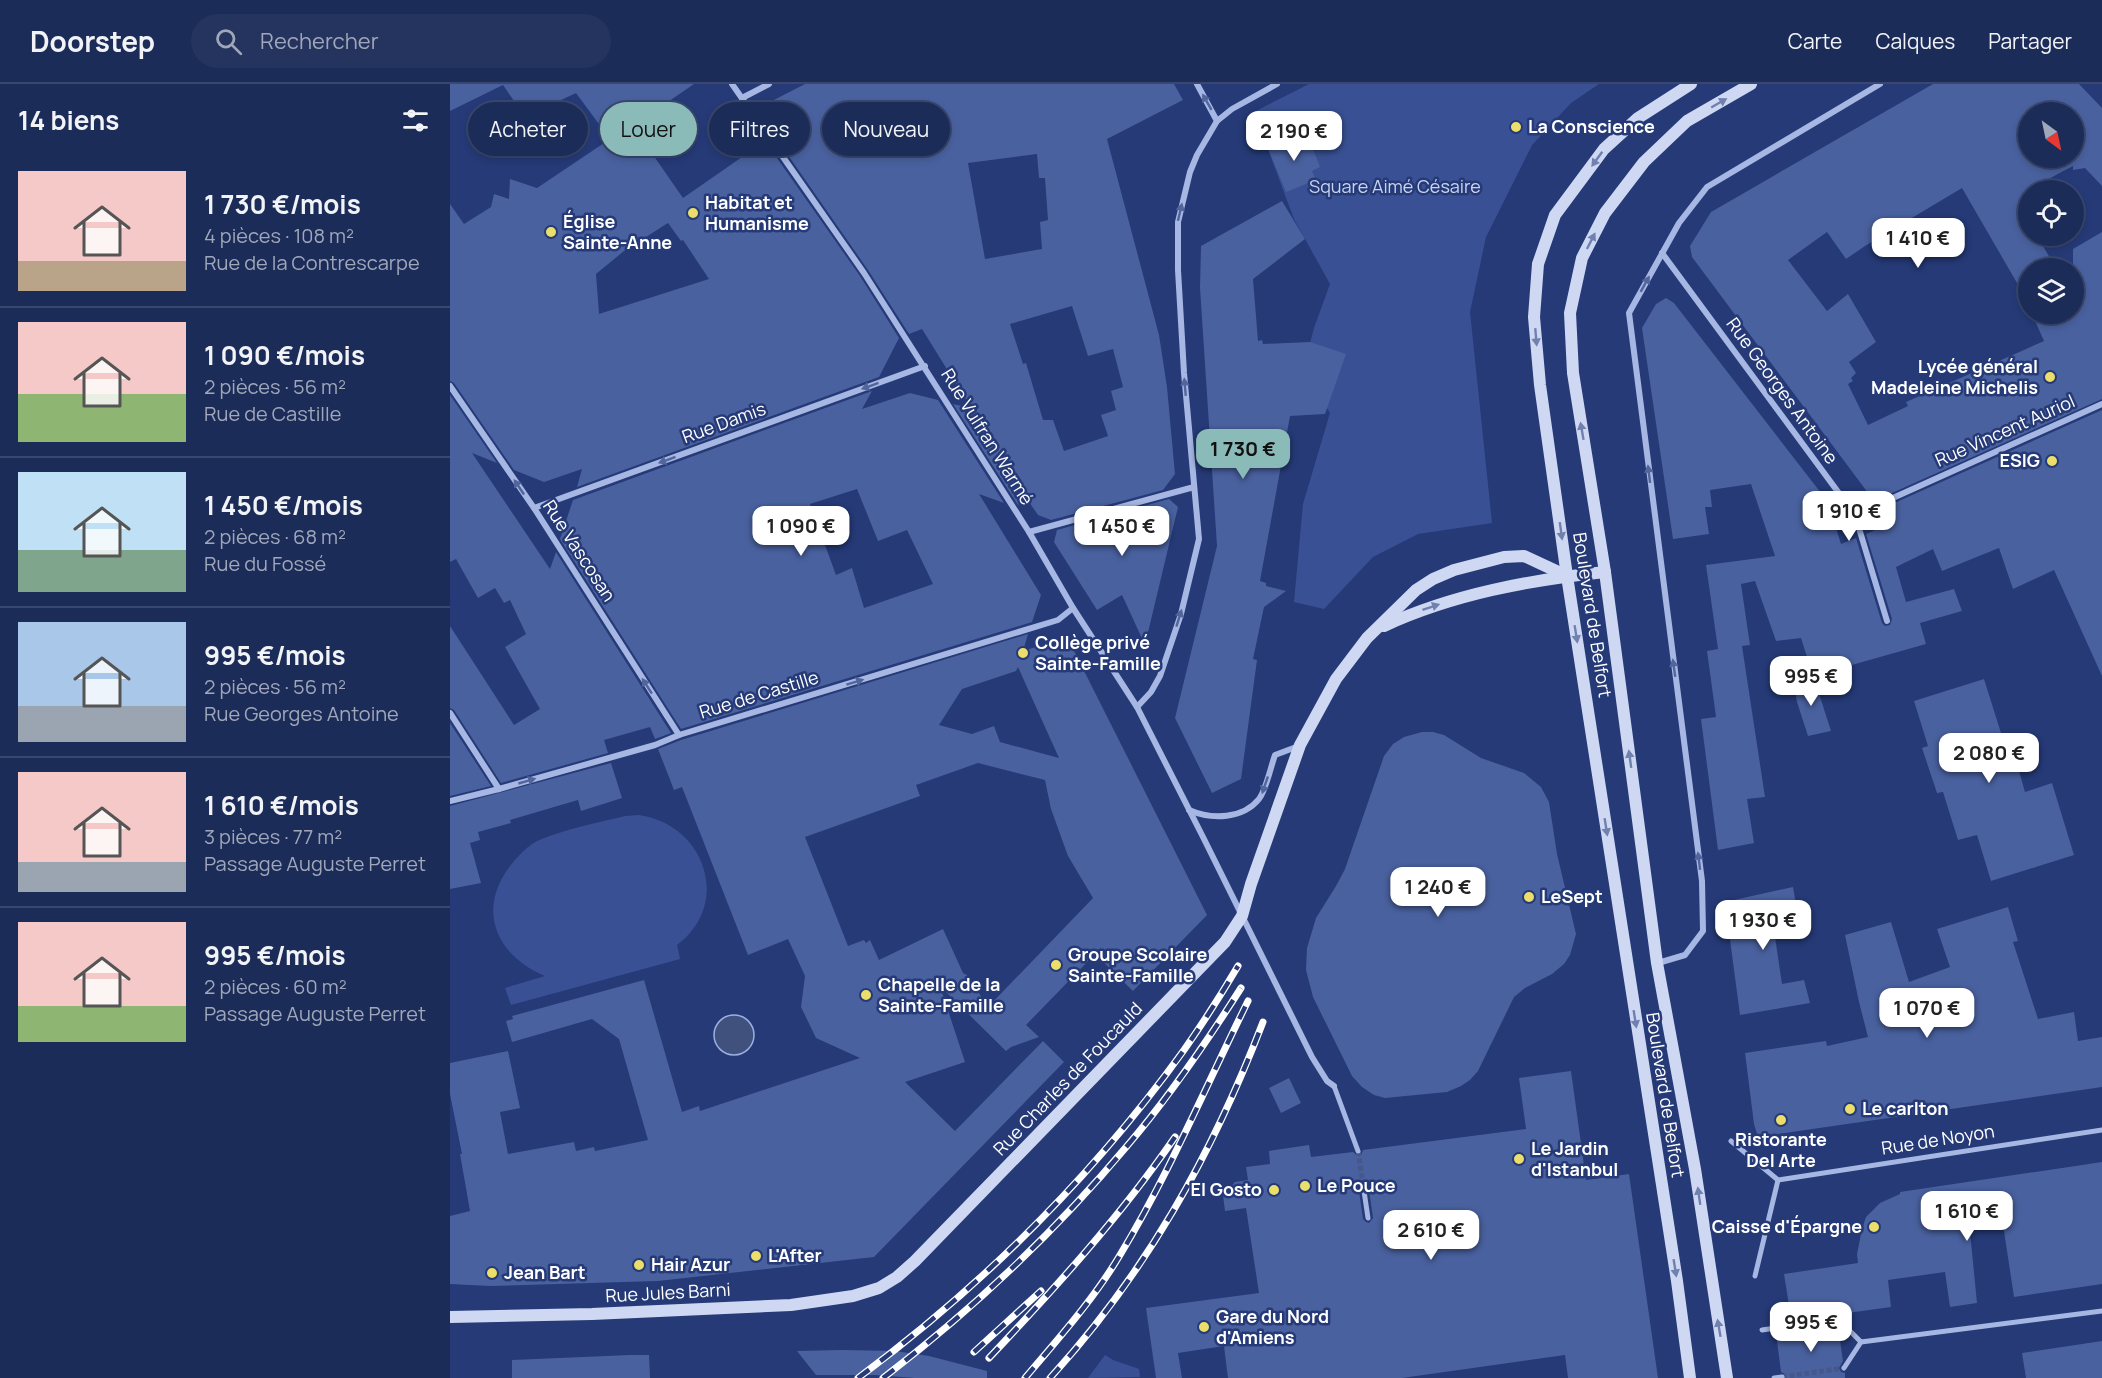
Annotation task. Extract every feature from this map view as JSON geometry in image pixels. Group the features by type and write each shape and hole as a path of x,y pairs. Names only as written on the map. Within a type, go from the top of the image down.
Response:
{"main road":[{"name":"Boulevard de Belfort","path":"1690,1378 1568,576 1540,384 1534,317 1538,264 1556,215 1604,149 1638,118 1691,84"},
{"name":"Boulevard de Belfort","path":"1727,1378 1695,1169 1657,963 1605,572 1572,373 1570,313 1582,258 1605,213 1644,162 1687,122 1751,84"},
{"name":"Rue Charles de Foucauld","path":"885,1285 915,1261 1219,950 1236,928 1300,745 1336,679 1367,638 1416,590 1433,579 1454,570 1504,557 1524,556 1568,576"},
{"path":"1568,576 1605,572"},
{"name":"Rue Charles de Foucauld","path":"1377,629 1449,601 1568,576"},
{"name":"Rue Jules Barni","path":"450,1317 592,1314 791,1305 853,1296 885,1285"}],"street":[{"name":"Rue Vulfran Warmé","path":"732,84 864,273 925,366 1029,532 1072,608 1137,707 1311,1058 1327,1081 1334,1086"},
{"path":"742,98 769,84"},
{"path":"1197,84 1217,121"},
{"path":"1137,707 1151,692 1160,676 1180,614 1199,539 1183,362 1178,222 1190,172 1217,121 1232,108 1277,84"},
{"path":"1657,963 1685,955 1703,931 1702,881 1629,313 1679,224 1707,187 1880,84"},
{"name":"Rue Georges Antoine","path":"1662,253 1855,515 1887,621"},
{"name":"Rue Damis","path":"534,508 925,366"},
{"name":"Rue Vascosan","path":"450,386 534,508 679,735"},
{"name":"Rue Vincent Auriol","path":"1855,515 2102,404"},
{"path":"1029,532 1194,488"},
{"name":"Rue de Castille","path":"450,801 655,745 679,735 1058,620 1072,608"},
{"path":"450,713 499,789"},
{"path":"1189,810 1202,815 1220,816 1245,811 1260,798 1275,754 1300,745"},
{"path":"1334,1086 1358,1151"},
{"name":"Rue de Noyon","path":"1778,1180 2102,1130"},
{"path":"1731,1141 1778,1180 1755,1276"},
{"path":"1364,1191 1368,1218"},
{"path":"1844,1368 1861,1342 2102,1311"},
{"path":"1762,1330 1838,1319 1861,1342"},
{"path":"1774,1378 1782,1377"}],"green space":[{"name":"Square Aimé Césaire","path":"1309,84 1599,84 1571,103 1532,145 1486,237 1470,312 1492,523 1418,534 1373,557 1324,609 1294,602 1303,504 1330,413 1303,370 1314,328 1330,284 1294,219 1254,112"},
{"path":"639,815 662,821 680,833 694,849 703,868 707,888 704,908 694,928 677,945 680,959 511,1005 505,988 545,976 514,957 497,930 493,915 494,899 510,866 526,849 540,840 590,824"},
{"path":"1105,1355 1139,1369 1140,1377 1088,1378"}],"shaded area":[{"path":"734,1015 748,1021 754,1035 748,1049 734,1055 720,1049 714,1035 720,1021"}],"building":[{"path":"450,84 694,84 668,102 600,102 600,125 588,109 588,102 583,102 576,93 557,102 515,102 503,85 450,111"},
{"path":"805,84 1174,84 1183,100 1107,139 1159,335 1167,387 1175,474 1163,490 1051,520 1038,515 1027,499 1018,505 953,404 971,408 922,329 909,334 868,270 789,156 810,156 810,102 770,102","holes":["1037,154 1039,178 1045,178 1048,220 1040,222 1042,249 985,259 968,163","1072,306 1088,356 1113,349 1123,387 1111,391 1116,410 1101,415 1108,436 1064,451 1053,420 1043,420 1026,363 1023,364 1010,324"]},
{"path":"1933,84 2079,84 2102,108 2102,186 2085,168 2073,170 2073,168 2084,168 2084,102 2018,102 2018,168 2069,168 2047,180 2018,180 2018,246 2043,246 2050,258 2018,258 2018,285 1962,188 1846,259 1827,232 1788,260 1827,311 1848,294 1876,342 1849,362 1856,373 1851,378 1853,381 1848,384 1868,425 1908,406 1906,402 2044,341 2036,324 2084,324 2084,258 2073,258 2073,249 2084,246 2084,243 2102,232 2102,399 1874,501 1692,257 1690,246 1711,212"},
{"path":"1297,134 1300,143 1309,139 1320,167 1312,171 1316,180 1286,192 1267,146"},
{"path":"600,146 600,156 654,156 683,198 743,156 776,156 860,276 899,338 879,377 577,487 582,469 544,482 514,470 454,383 450,381 450,204 464,224 491,207 494,194 509,199 510,179 537,188 588,156","holes":["668,223 681,241 683,240 709,279 599,314 596,274 624,251"]},
{"path":"1282,201 1305,239 1253,279 1258,341 1262,340 1263,344 1310,342 1346,354 1325,414 1290,416 1260,581 1266,583 1266,586 1286,591 1264,607 1253,659 1257,660 1241,779 1212,793 1175,718 1217,546 1200,288 1201,246"},
{"path":"1666,298 1674,303 1828,502 1841,544 1856,538 1882,623 1885,626 1890,625 1892,619 1866,534 1891,523 1881,509 2102,410 2102,676 2054,570 2013,589 1999,548 1942,571 1933,549 1896,567 1906,602 1954,589 1962,611 1920,623 1926,644 1813,676 1801,638 1776,641 1755,581 1741,584 1750,645 1742,646 1765,797 1747,799 1754,843 1718,850 1701,719 1716,717 1707,651 1718,649 1706,565 1775,556 1751,484 1710,490 1712,507 1705,507 1709,534 1673,539 1642,328 1656,304"},
{"path":"872,391 862,409 910,393 938,400 1004,503 979,494 1041,595 1032,622 681,729 560,539 573,500","holes":["857,489 878,541 907,530 933,584 864,608 852,568 836,575 810,504"]},
{"path":"450,395 497,463 472,453 550,569 556,552 671,733 655,739 650,727 604,740 608,753 501,783 454,710 450,708 450,626 514,725 540,709 505,647 526,634 510,600 504,603 495,588 478,598 456,559 450,562"},
{"path":"1169,499 1178,507 1145,645 1122,595 1097,610 1054,542 1057,530"},
{"path":"1028,634 1023,651 1061,639 1070,643 1207,915 1133,991 1095,954 1026,1025 1039,1037 1006,1051 940,986 965,1062 905,1082 955,1131 1043,1041 1064,1062 874,1257 658,1281 490,1286 450,1284 450,1216 470,1211 450,1094 450,1063 508,1051 520,1108 500,1112 508,1154 574,1142 576,1151 594,1147 595,1151 648,1140 619,1039 592,1019 512,1042 506,1021 513,1019 512,1016 644,980 682,1112 699,1106 700,1111 860,1058 816,1038 801,1007 805,976 788,939 748,955 682,787 674,790 658,749","holes":["1018,667 1027,687 1059,758 1000,742 994,726 972,734 939,725 962,689 1016,671","978,763 1045,780 1051,809 1068,856 1093,898 988,1007 967,975 963,973 943,929 879,960 870,940 866,943 864,940 848,946 805,837 920,796 916,785"]},
{"path":"1814,678 1831,731 1808,736 1793,681"},
{"path":"1984,679 2007,752 2013,750 2025,792 2052,783 2074,855 1991,881 1977,835 1958,840 1943,792 1937,793 1922,748 1928,746 1914,701"},
{"path":"450,723 491,786 450,796"},
{"path":"1422,732 1444,735 1481,758 1524,773 1541,787 1549,802 1557,854 1576,934 1570,955 1564,964 1514,997 1478,1071 1470,1080 1447,1092 1385,1098 1374,1095 1362,1087 1352,1076 1313,997 1306,970 1307,948 1316,918 1345,869 1384,756 1393,744 1404,737"},
{"path":"611,763 622,798 581,811 578,800 478,832 480,840 470,843 481,883 450,889 450,806"},
{"path":"1793,887 1801,934 1775,937 1782,984 1804,980 1810,1003 1740,1015 1725,902"},
{"path":"2008,907 2018,941 2013,942 2038,1019 2074,1012 2078,1041 2102,1037 2102,1087 1758,1137 1754,1124 1745,1053 1826,1041 1827,1046 1868,1037 1845,935 1891,922 1909,982 1950,967 1937,929"},
{"path":"1571,1071 1586,1180 1629,1174 1658,1378 1568,1378 1565,1355 1402,1378 1228,1378 1224,1346 1178,1353 1182,1378 1156,1378 1146,1308 1259,1293 1246,1208 1225,1211 1223,1195 1235,1182 1248,1180 1246,1167 1270,1164 1269,1151 1309,1145 1311,1157 1353,1152 1358,1156 1363,1150 1526,1129 1519,1078","holes":["1363,1186 1369,1190 1373,1218 1369,1223 1363,1219 1359,1191"]},
{"path":"1289,1078 1301,1103 1281,1113 1269,1088"},
{"path":"2102,1162 2102,1284 2014,1297 1999,1198 1967,1201 1977,1303 1950,1307 1945,1272 1888,1280 1891,1307 1775,1323 1774,1321 1791,1318 1784,1274 1858,1263 1857,1254 1866,1217 1880,1203 1900,1192"},
{"path":"1836,1324 1843,1361 1839,1368 1845,1373 1845,1378 1787,1378 1781,1372 1776,1333"},
{"path":"2102,1341 2102,1378 2026,1378 2022,1353"},
{"path":"797,1351 895,1351 929,1356 987,1371 987,1378 816,1375"},
{"path":"649,1355 650,1378 512,1378 512,1360"}],"tunnel":[{"path":"1358,1151 1364,1191"},
{"path":"1782,1377 1844,1368"}],"railway":[{"path":"858,1378 904,1343 992,1267 1074,1185 1149,1096 1184,1050 1238,966"},
{"path":"883,1378 949,1325 1011,1269 1071,1209 1158,1108 1201,1049 1241,988"},
{"path":"1025,1378 1087,1303 1120,1255 1171,1161 1248,1001"},
{"path":"1050,1378 1117,1297 1173,1210 1222,1119 1263,1022"},
{"path":"989,1358 1109,1224 1175,1137"},
{"path":"974,1352 1041,1291"}],"place":[{"name":"La Conscience","path":"1516,127"},
{"name":"Habitat et Humanisme","path":"693,213"},
{"name":"Église Sainte-Anne","path":"551,232"},
{"name":"Lycée général Madeleine Michelis","path":"2050,377"},
{"name":"ESIG","path":"2052,461"},
{"name":"Collège privé Sainte-Famille","path":"1023,653"},
{"name":"LeSept","path":"1529,897"},
{"name":"Groupe Scolaire Sainte-Famille","path":"1056,965"},
{"name":"Chapelle de la Sainte-Famille","path":"866,995"},
{"name":"Le carlton","path":"1850,1109"},
{"name":"Ristorante Del Arte","path":"1781,1120"},
{"name":"Le Jardin d'Istanbul","path":"1519,1159"},
{"name":"Le Pouce","path":"1305,1186"},
{"name":"El Gosto","path":"1274,1190"},
{"name":"Caisse d'Épargne","path":"1874,1227"},
{"name":"L'After","path":"756,1256"},
{"name":"Hair Azur","path":"639,1265"},
{"name":"Jean Bart","path":"492,1273"},
{"name":"Gare du Nord d'Amiens","path":"1204,1327"}]}
